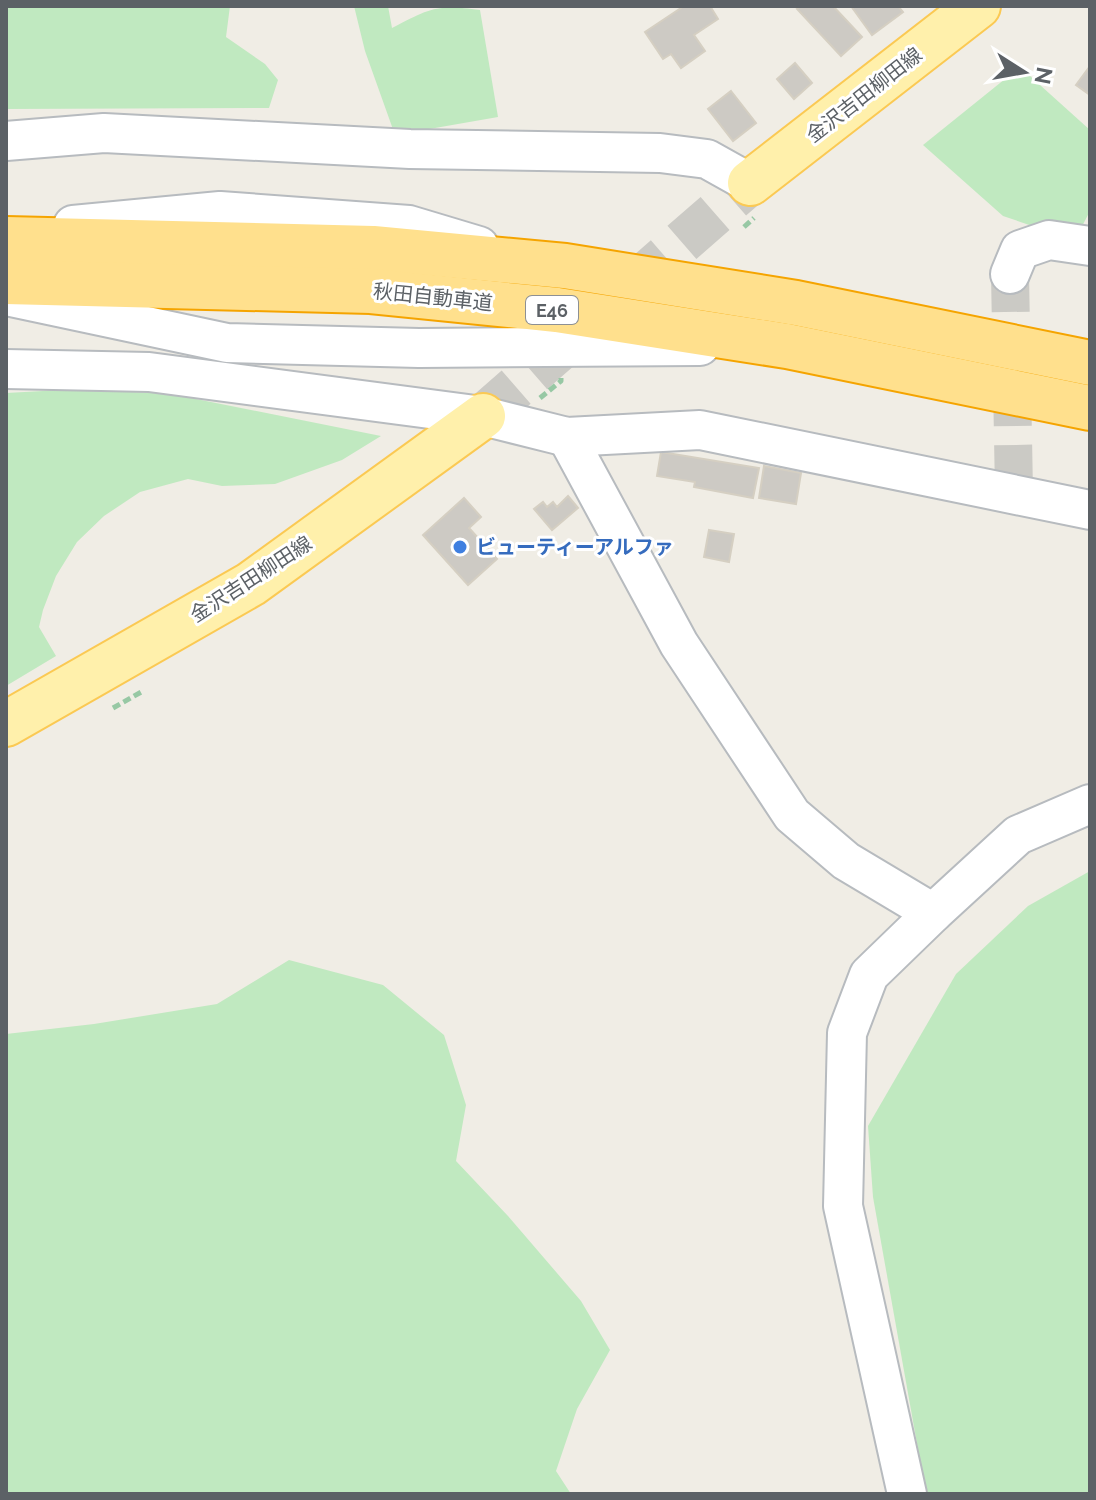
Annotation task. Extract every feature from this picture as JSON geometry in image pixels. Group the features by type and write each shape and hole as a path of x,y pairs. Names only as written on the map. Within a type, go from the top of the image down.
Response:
{"highway":[{"name":"E46","path":"6,239 373,248 565,266 796,303 1090,363"},
{"name":"秋田自動車道","path":"6,282 371,291 557,310 787,346 1090,408"}],"main road":[{"name":"金沢吉田柳田線","path":"750,183 978,6"},
{"name":"金沢吉田柳田線","path":"6,724 251,584 483,416"}],"street":[{"path":"6,141 104,133 410,149 660,153 707,159 750,183"},
{"path":"6,231 220,211 409,225 487,248 567,250 796,303"},
{"path":"1010,274 1020,250 1049,240 1090,246"},
{"path":"6,296 227,343 419,348 787,346"},
{"path":"6,369 149,372 483,416 567,437 700,430 1090,510"},
{"path":"567,437 679,644 792,815 846,861 933,913"},
{"path":"907,1494 843,1206 847,1033 869,975 933,913 1018,835 1090,804"}],"green space":[{"path":"6,6 230,6 226,37 265,64 278,80 269,108 6,109"},
{"path":"354,6 388,6 392,28 434,9 453,7 480,10 498,117 395,135 365,51"},
{"path":"1020,67 1090,130 1090,211 1079,232 1044,230 1003,216 923,145"},
{"path":"80,389 171,394 381,436 342,460 275,484 222,486 188,479 140,492 104,516 77,542 56,576 43,610 39,627 56,656 6,686 6,393"},
{"path":"1090,871 1090,1494 926,1494 873,1197 868,1126 956,974 1028,906"},
{"path":"289,960 383,985 444,1035 466,1105 456,1161 581,1301 610,1350 577,1409 556,1471 571,1494 6,1494 6,1034 94,1024 217,1004"}],"building":[{"path":"684,6 710,6 718,19 694,35 705,51 681,68 671,54 663,59 645,32"},
{"path":"801,6 833,6 862,37 841,56 797,9"},
{"path":"851,6 898,6 903,12 872,35"},
{"path":"795,63 812,83 794,99 777,79"},
{"path":"1090,66 1090,95 1076,85"},
{"path":"731,91 756,123 733,141 708,109"},
{"path":"661,452 759,468 753,498 694,487 695,482 657,476"},
{"path":"764,466 801,473 796,504 759,498"},
{"path":"568,496 578,508 552,530 534,509 543,502 547,507 553,502 557,507"},
{"name":"ビューティーアルファ","path":"464,498 481,517 469,528 497,559 468,585 423,535"},
{"path":"709,530 734,534 729,562 704,557"}],"tunnel":[{"path":"483,416 750,183"},
{"path":"1010,274 1014,492"}],"place":[{"name":"ビューティーアルファ","path":"460,547"}]}
